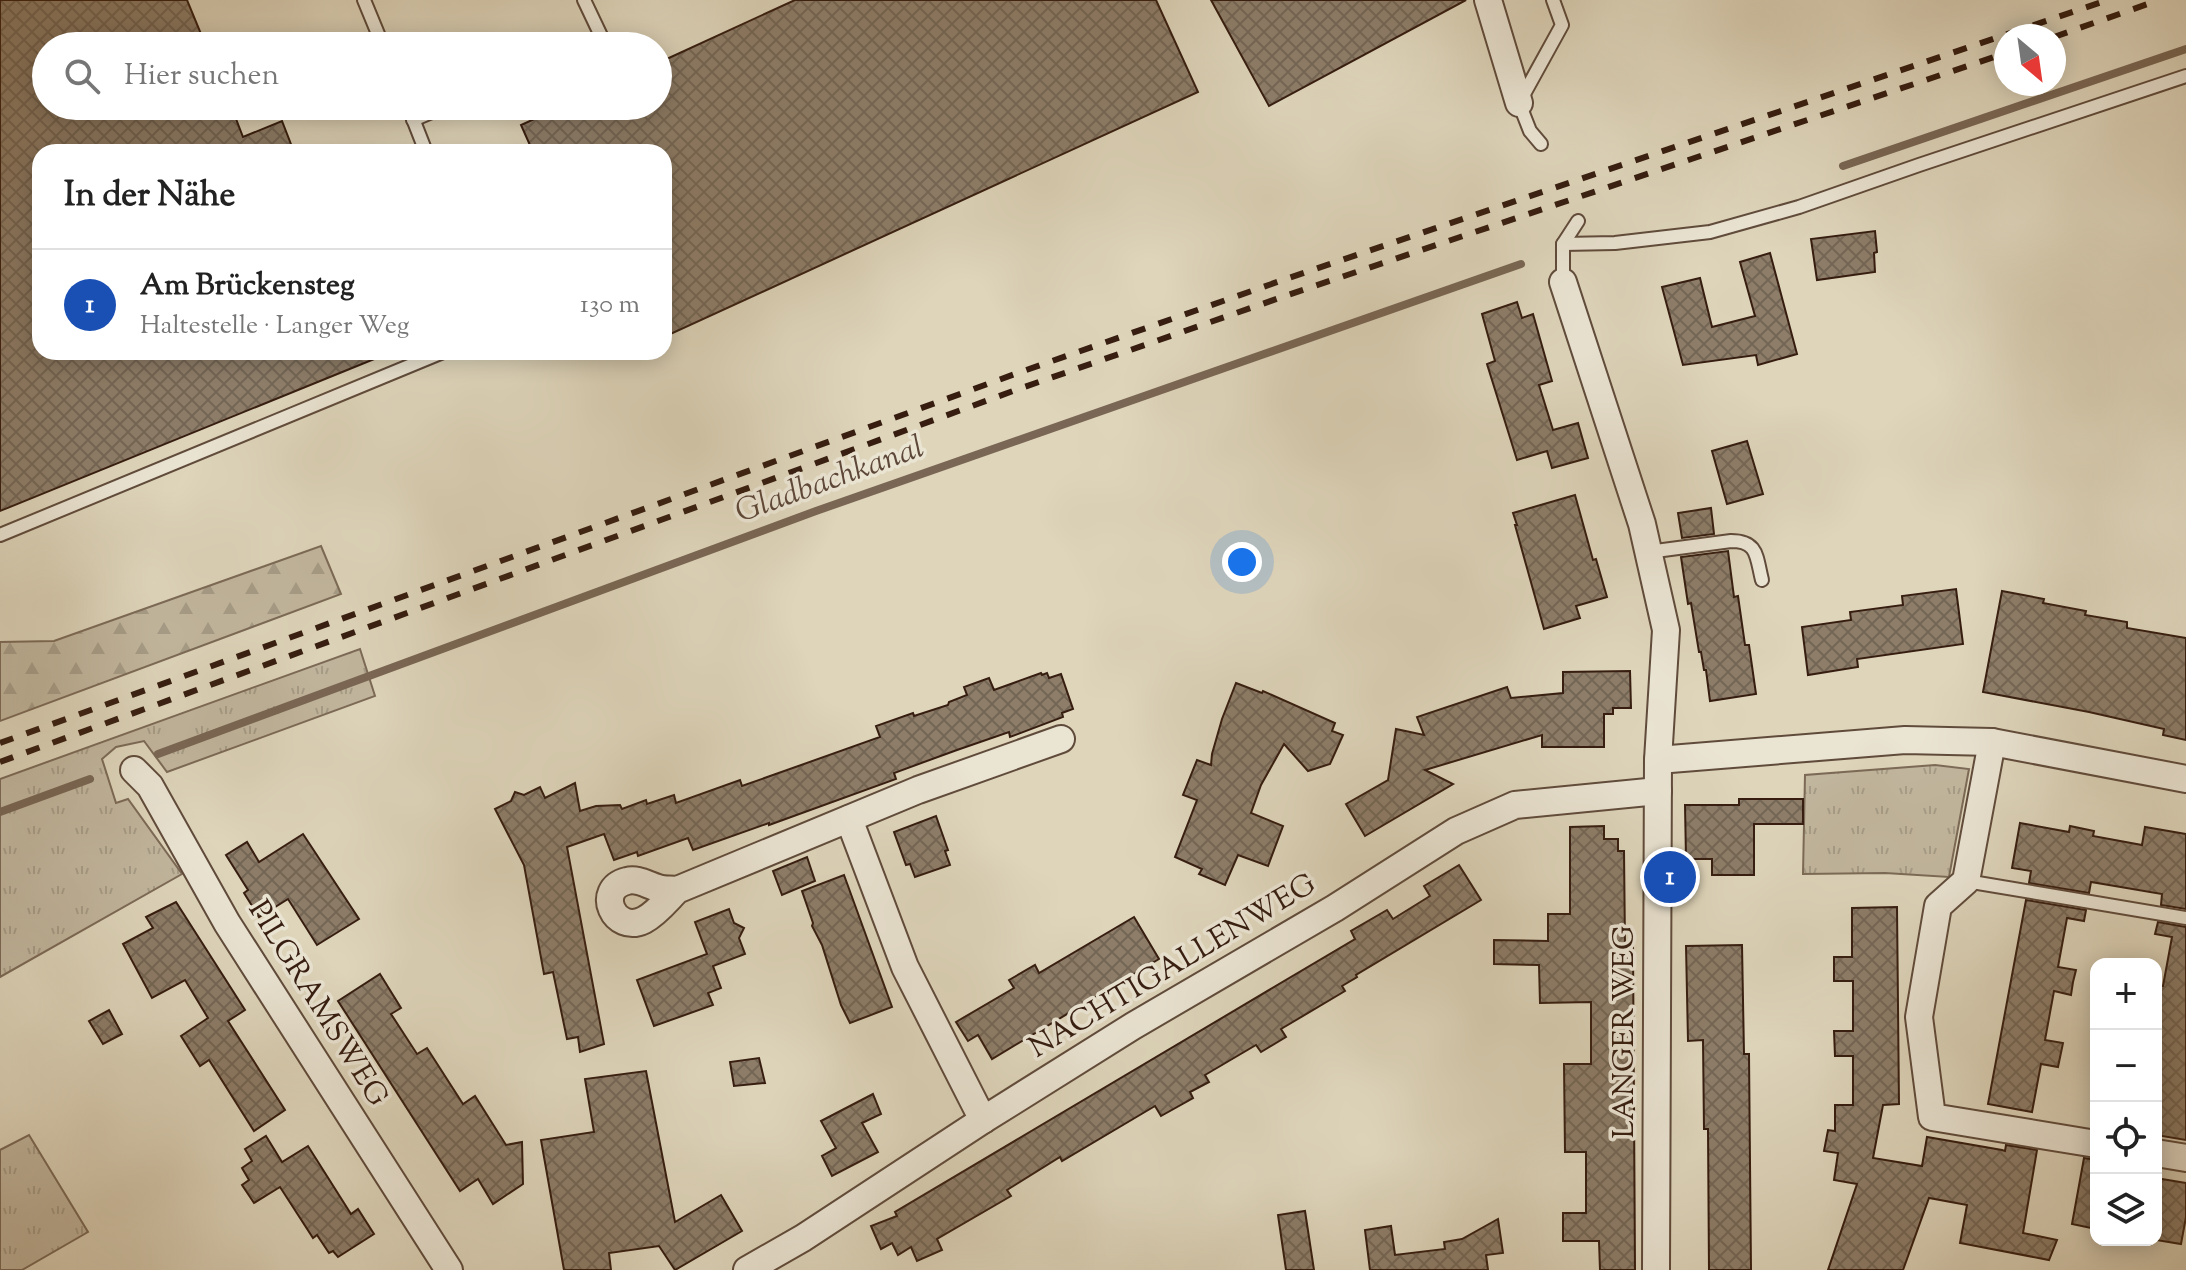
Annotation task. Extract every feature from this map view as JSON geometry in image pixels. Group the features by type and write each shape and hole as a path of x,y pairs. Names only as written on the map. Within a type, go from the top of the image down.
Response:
{"street":[{"path":"1488,0 1519,103"},
{"name":"LANGER WEG","path":"1563,282 1637,509 1666,630 1658,760 1656,1270"},
{"path":"677,890 918,790 1061,739"},
{"path":"1658,760 1905,740 1992,742 2186,779"},
{"path":"1992,742 1966,881 1938,906 1919,1017 1932,1117 2090,1143"},
{"name":"PILGRAMSWEG","path":"134,770 150,786 227,923 449,1270"},
{"name":"NACHTIGALLENWEG","path":"747,1270 803,1238 1133,1026 1335,908 1456,831 1515,805 1658,791"},
{"path":"849,819 905,967 983,1120"},
{"path":"2162,1154 2186,1158"}],"lane":[{"path":"364,0 377,32"},
{"path":"584,0 599,32"},
{"path":"1541,144 1530,131 1519,103 1562,25 1553,0"},
{"path":"1563,244 1615,243 1710,232 1799,207 2186,76"},
{"path":"413,120 423,144"},
{"path":"1563,282 1563,244 1578,221"},
{"path":"0,535 424,360"},
{"path":"1648,552 1744,541 1752,547 1762,580"},
{"path":"1966,881 2186,918"}],"green space":[{"path":"321,546 341,594 0,721 0,642 54,641"},
{"path":"360,649 375,696 167,772 144,741 116,747 102,759 116,803 128,799 182,874 0,977 0,779"},
{"path":"1935,765 1969,769 1949,877 1885,873 1803,874 1805,775"},
{"path":"29,1135 88,1232 22,1270 0,1270 0,1150"}],"building":[{"path":"0,0 187,0 200,32 32,32 32,120 236,120 243,137 282,121 291,144 32,144 32,360 372,360 0,511"},
{"path":"795,0 1156,0 1198,92 672,333 672,144 529,144 521,125 532,120 672,120 672,57"},
{"path":"1211,0 1466,0 1269,106"},
{"path":"1875,231 1875,272 1817,280 1811,239"},
{"path":"1770,253 1797,354 1758,365 1756,355 1683,365 1662,287 1700,278 1712,327 1755,316 1740,262"},
{"path":"1517,302 1522,318 1533,314 1552,381 1539,385 1553,430 1578,423 1588,458 1552,468 1547,451 1517,460 1487,364 1495,361 1482,314"},
{"path":"1747,441 1763,494 1727,504 1712,451"},
{"path":"1575,495 1607,597 1576,606 1580,618 1544,629 1513,513"},
{"path":"1711,508 1714,534 1682,538 1678,513"},
{"path":"1728,551 1734,597 1738,596 1756,694 1710,701 1691,603 1688,604 1681,557"},
{"path":"1956,589 1963,644 1857,659 1858,667 1808,675 1802,627 1851,620 1850,612 1903,605 1902,596"},
{"path":"2002,591 2086,611 2085,615 2127,622 2127,628 2186,638 2186,740 2163,735 2164,729 1983,692"},
{"path":"1630,671 1631,708 1613,708 1613,714 1604,714 1604,747 1542,747 1542,735 1425,770 1453,784 1365,836 1346,804 1388,780 1396,729 1424,735 1417,717 1507,687 1511,698 1563,693 1563,672"},
{"path":"1047,673 1049,678 1061,674 1073,709 1062,713 1063,717 1010,737 1009,732 894,773 896,779 693,850 688,838 638,856 637,852 614,860 604,834 567,847 604,1044 580,1052 578,1037 567,1039 553,972 544,974 524,865 495,809 511,801 515,792 524,795 540,787 545,798 575,783 580,811 596,806 620,805 622,809 646,800 647,804 674,795 676,803 740,780 742,786 880,737 876,726 948,705 967,695 964,687 989,678 994,690"},
{"path":"1236,683 1263,691 1335,723 1332,731 1343,735 1330,764 1308,771 1284,744 1261,785 1251,813 1283,826 1268,866 1238,855 1225,885 1199,874 1202,869 1175,857 1197,800 1183,795 1197,760 1211,765 1222,719"},
{"path":"1739,799 1803,799 1803,824 1754,824 1754,875 1712,875 1712,859 1686,859 1685,805 1739,805"},
{"path":"936,816 950,865 915,877 910,864 906,865 894,832"},
{"path":"2020,823 2069,832 2070,826 2094,831 2093,836 2142,845 2145,827 2186,834 2186,909 2161,905 2162,894 2091,882 2089,893 2029,883 2031,871 2012,868"},
{"path":"1604,826 1604,839 1618,839 1618,851 1624,851 1625,945 1633,945 1635,1270 1600,1270 1599,1241 1563,1241 1563,1213 1586,1213 1586,1152 1565,1152 1564,1064 1591,1064 1591,1002 1540,1003 1539,965 1494,964 1494,940 1548,941 1548,914 1570,914 1570,827"},
{"path":"303,834 359,919 317,945 288,899 259,917 244,893 248,890 226,855 247,842 259,862"},
{"path":"807,857 815,881 782,895 773,871"},
{"path":"1459,865 1481,900 1356,975 1342,986 1345,991 1281,1029 1286,1037 1261,1052 1256,1045 1205,1075 1209,1082 1190,1092 1193,1098 1161,1116 1155,1106 1062,1161 1060,1157 1007,1190 1011,1196 937,1239 942,1250 917,1261 911,1247 898,1255 892,1243 881,1249 871,1226 897,1216 895,1212 1355,939 1351,931 1387,910 1393,919 1430,896 1424,886"},
{"path":"844,875 892,1007 850,1023 812,926 802,891"},
{"path":"2026,900 2086,910 2084,921 2067,918 2058,967 2076,970 2071,995 2054,991 2045,1040 2063,1043 2058,1067 2041,1064 2032,1112 1988,1104"},
{"path":"176,902 245,1010 228,1021 285,1110 254,1131 209,1060 200,1066 181,1036 208,1018 185,980 152,998 123,944 153,928 146,917"},
{"path":"1897,907 1899,1104 1883,1105 1873,1158 1922,1166 1927,1137 2005,1151 2006,1145 2037,1150 2023,1233 2057,1240 2049,1260 1960,1243 1967,1205 1929,1198 1903,1270 1828,1270 1857,1184 1834,1180 1838,1153 1824,1151 1828,1130 1835,1131 1835,1105 1853,1105 1853,1056 1835,1056 1834,1031 1853,1031 1853,981 1834,981 1834,957 1852,957 1852,908"},
{"path":"729,909 734,923 744,928 739,938 745,954 713,966 721,988 708,993 713,1005 654,1026 637,980 707,954 695,922"},
{"path":"1134,917 1159,959 992,1059 978,1035 968,1041 956,1022 1014,988 1009,980 1035,965 1039,973"},
{"path":"2158,922 2186,927 2186,1140 2162,1136 2162,986 2172,937 2155,934"},
{"path":"1742,945 1744,1054 1749,1054 1751,1270 1709,1270 1708,1129 1704,1129 1703,1040 1688,1041 1686,946"},
{"path":"380,974 401,1008 391,1014 417,1054 427,1048 463,1104 475,1096 506,1145 522,1142 523,1184 493,1204 478,1179 460,1191 338,1001"},
{"path":"109,1010 122,1034 103,1044 89,1021"},
{"path":"759,1058 765,1083 734,1086 730,1062"},
{"path":"646,1071 675,1222 721,1195 742,1231 675,1270 659,1246 609,1253 611,1270 564,1270 541,1140 594,1132 585,1079"},
{"path":"873,1094 881,1114 862,1123 878,1152 832,1176 822,1156 836,1148 821,1121"},
{"path":"266,1136 282,1162 308,1146 351,1214 358,1209 374,1234 338,1257 333,1251 329,1253 317,1235 313,1238 280,1187 254,1203 242,1185 249,1180 242,1168 252,1161 245,1149"},
{"path":"2084,1158 2090,1159 2090,1228 2072,1224"},
{"path":"2162,1179 2186,1183 2186,1217 2181,1244 2162,1241"},
{"path":"1305,1211 1314,1270 1286,1270 1278,1215"},
{"path":"1498,1219 1503,1253 1486,1255 1488,1270 1370,1270 1365,1230 1391,1226 1395,1255 1445,1249 1444,1242 1462,1239"}],"waterway":[{"name":"Gladbachkanal","path":"1843,166 2186,49"},
{"name":"Gladbachkanal","path":"158,754 816,511 1521,264"},
{"name":"Gladbachkanal","path":"0,812 90,779"}],"railway":[{"path":"0,743 1015,374 2108,0"},
{"path":"2066,33 2159,0"},
{"path":"0,762 1013,391 1994,57"}],"place":[{"name":"Am Brückensteg","path":"1670,877"}]}
